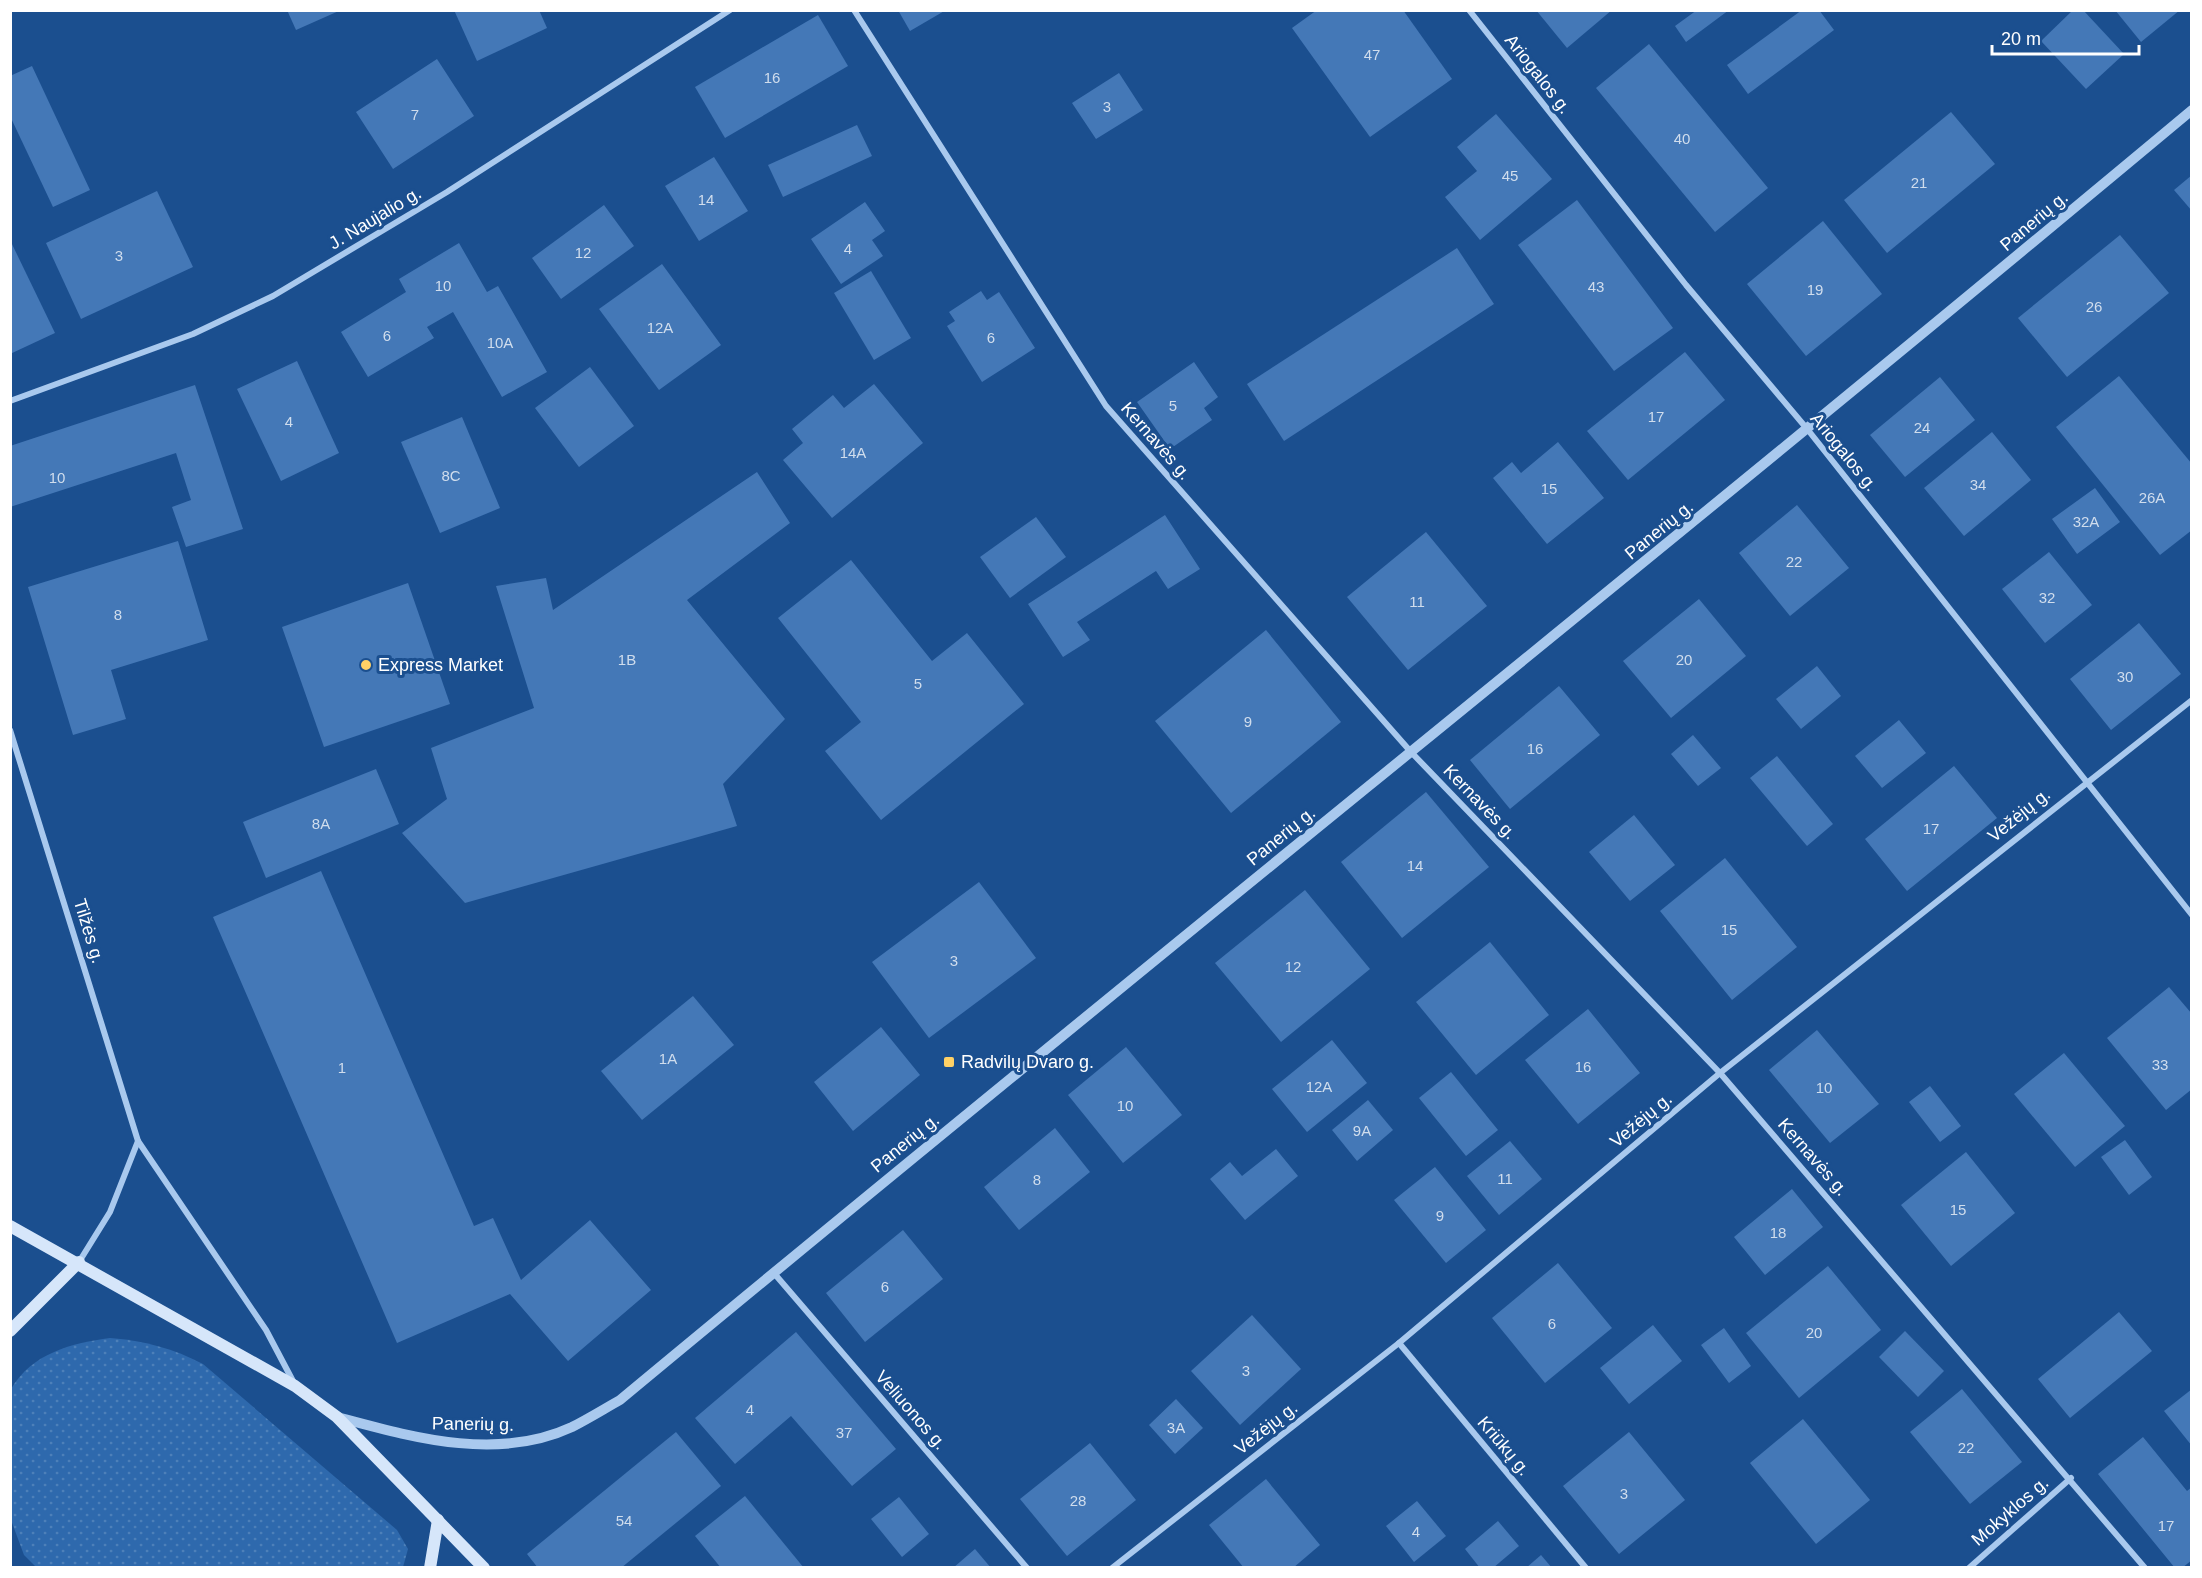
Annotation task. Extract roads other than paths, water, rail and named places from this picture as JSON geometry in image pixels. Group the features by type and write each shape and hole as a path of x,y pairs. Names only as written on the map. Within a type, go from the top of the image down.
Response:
{"main road":[{"path":"10,1226 79,1262 295,1386 337,1418 484,1568"},
{"path":"10,1331 79,1262"},
{"path":"430,1568 438,1520"}],"street":[{"name":"J. Naujalio g.","path":"10,401 193,334 273,296 447,192 730,10"},
{"name":"Kernavės g.","path":"854,10 1106,406 1411,752 1720,1073 2145,1568"},
{"name":"Ariogalos g.","path":"1468,10 1686,285 1808,430 2192,915"},
{"name":"Panerių g.","path":"337,1418 426,1440 470,1444 520,1442 570,1428 620,1400 773,1272 1808,430 2192,110"},
{"name":"Vežėjų g.","path":"1113,1568 1399,1343 1720,1073 2086,781 2192,700"},
{"name":"Tilžės g.","path":"10,730 138,1141 266,1330 295,1386"},
{"path":"79,1262 110,1212 138,1141"},
{"name":"Veliuonos g.","path":"773,1272 1027,1568"},
{"name":"Kriūkų g.","path":"1399,1343 1586,1568"},
{"name":"Mokyklos g.","path":"1969,1568 2070,1478"}],"place":[{"name":"Express Market","path":"366,665"},
{"name":"Radvilų Dvaro g.","path":"949,1062"}]}
